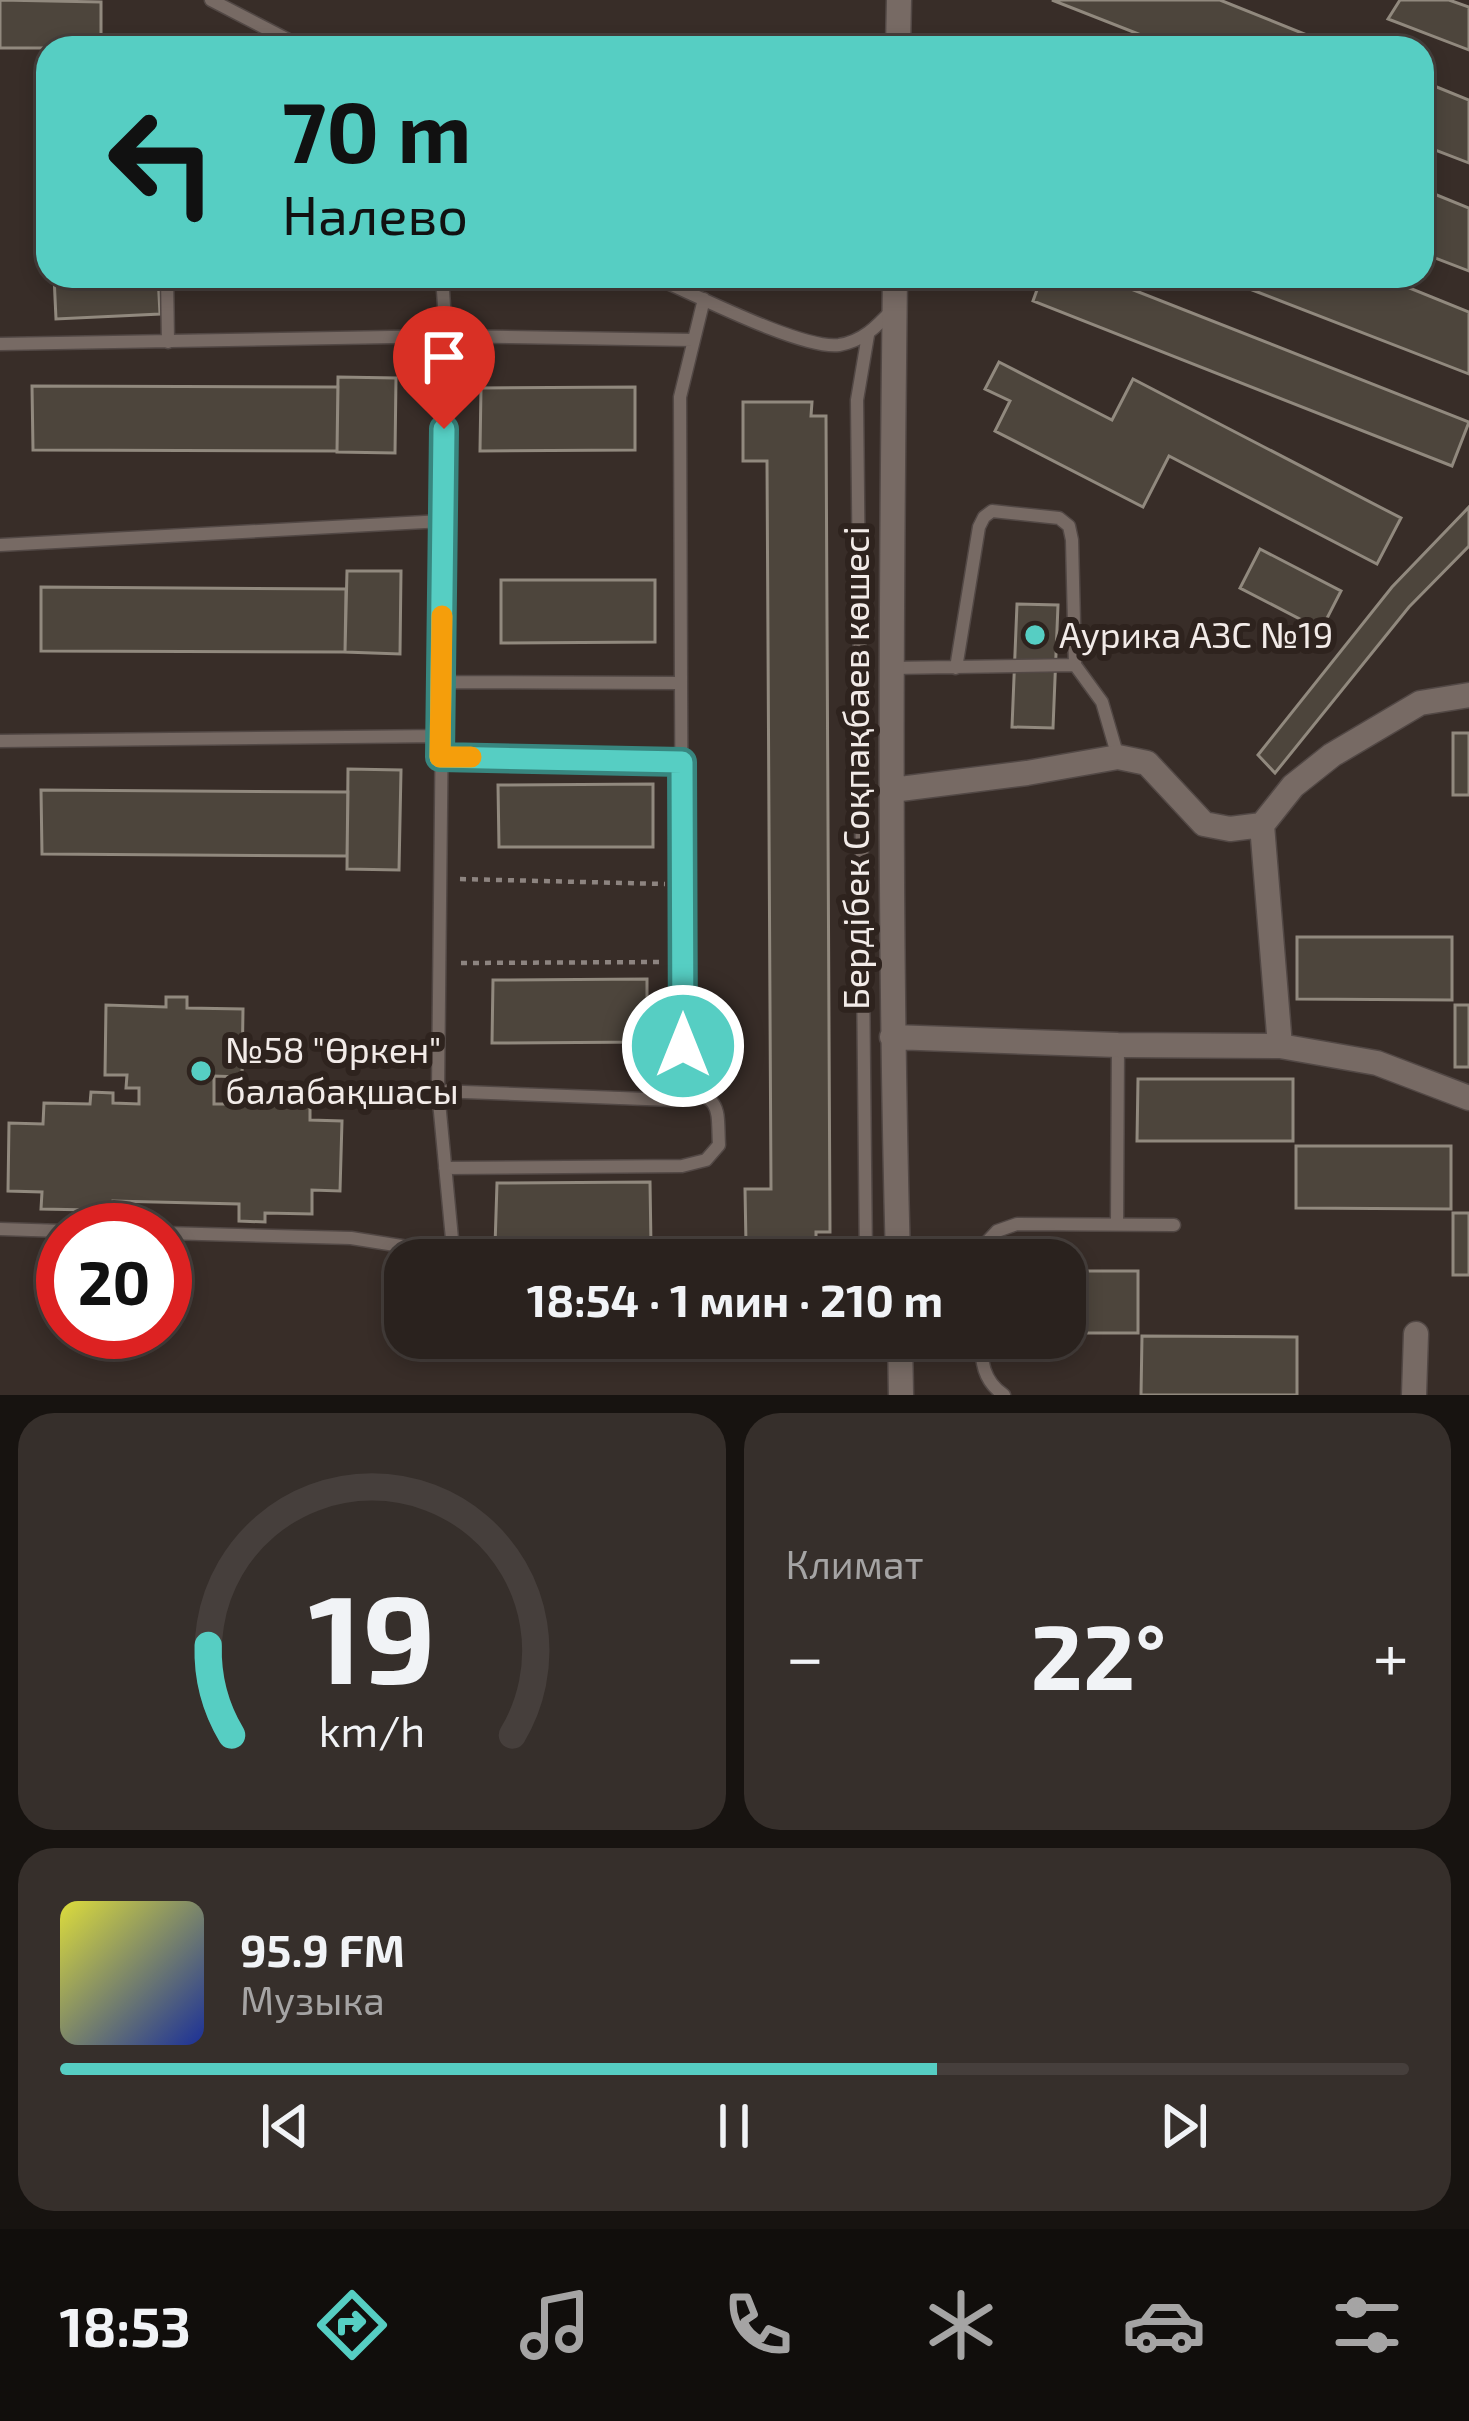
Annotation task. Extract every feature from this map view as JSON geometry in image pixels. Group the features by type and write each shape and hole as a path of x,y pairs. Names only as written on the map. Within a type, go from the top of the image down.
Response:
{"street":[{"path":"898,36 899,0"},
{"name":"Бердібек Соқпақбаев көшесі","path":"895,288 890,668 897,1239"},
{"path":"892,790 1118,757 1147,763 1204,824 1230,829 1262,824 1293,786 1332,755 1420,703 1469,695"},
{"path":"1262,824 1280,1046"},
{"path":"892,1037 1280,1046 1377,1063 1469,1097"},
{"path":"1414,1395 1416,1334"},
{"path":"900,1359 901,1395"}],"lane":[{"path":"211,0 281,36"},
{"path":"167,288 168,342"},
{"path":"443,288 439,1090 451,1239"},
{"path":"679,288 804,342 838,345 868,335 895,308"},
{"path":"439,1090 672,1100 683,1088 680,397 704,299"},
{"path":"866,1239 857,400 868,335"},
{"path":"0,344 446,336 693,340"},
{"path":"956,668 984,517 992,512 1059,518 1069,526 1072,540 1075,665 1102,702 1118,757"},
{"path":"0,545 443,521"},
{"path":"890,668 1075,665"},
{"path":"441,682 681,683"},
{"path":"0,741 440,736"},
{"path":"440,757 682,762"},
{"path":"1118,1045 1118,1224"},
{"path":"445,1168 682,1166 706,1160 718,1145 717,1108 705,1094 683,1088"},
{"path":"990,1239 1018,1224 1174,1226"},
{"path":"0,1229 36,1230"},
{"path":"192,1234 351,1238 384,1244"},
{"path":"980,1359 993,1388 1004,1395"}],"path":[{"path":"440,878 682,885"},
{"path":"439,963 683,962"}],"building":[{"path":"0,0 101,2 101,36 36,36 36,48 0,48"},
{"path":"1052,0 1220,0 1309,36 1144,36"},
{"path":"1400,0 1449,0 1469,7 1469,50 1434,36 1388,19"},
{"path":"1434,86 1469,100 1469,163 1434,150"},
{"path":"1434,194 1469,208 1469,271 1434,258"},
{"path":"55,288 159,288 160,314 56,319"},
{"path":"1038,288 1128,288 1469,422 1452,466 1033,301"},
{"path":"1247,288 1410,288 1469,312 1469,374"},
{"path":"999,362 1112,420 1133,379 1401,518 1377,564 1169,456 1143,507 995,431 1010,401 985,389"},
{"path":"338,377 396,378 395,453 337,452"},
{"path":"32,386 338,387 337,451 33,450"},
{"path":"635,387 635,450 480,451 481,388"},
{"path":"743,402 812,402 811,416 826,416 830,1232 816,1232 816,1239 746,1239 745,1189 771,1189 767,461 743,461"},
{"path":"1469,507 1469,546 1409,607 1275,773 1258,755 1392,587"},
{"path":"1260,549 1341,591 1321,630 1240,588"},
{"path":"347,571 401,571 400,654 345,652"},
{"path":"501,580 655,580 655,642 501,643"},
{"path":"41,587 346,589 345,652 41,651"},
{"path":"1017,604 1058,605 1053,728 1012,727"},
{"path":"1453,733 1469,733 1469,795 1453,795"},
{"path":"348,769 401,770 399,870 347,869"},
{"path":"653,784 653,847 499,847 498,785"},
{"path":"41,790 348,792 347,856 42,854"},
{"path":"1297,937 1452,937 1452,1000 1297,999"},
{"path":"647,979 647,1042 492,1043 493,980"},
{"path":"166,997 187,997 187,1008 243,1009 242,1077 214,1076 214,1104 241,1104 241,1092 262,1092 262,1102 310,1103 310,1120 342,1121 340,1191 312,1190 312,1214 265,1213 265,1222 239,1221 239,1204 41,1203 42,1192 8,1191 9,1123 43,1124 44,1103 90,1104 91,1092 113,1093 113,1103 139,1104 139,1088 126,1088 127,1075 105,1075 106,1005 166,1007"},
{"path":"1455,1005 1469,1005 1469,1067 1455,1067"},
{"path":"1138,1079 1293,1079 1293,1141 1137,1141"},
{"path":"1296,1146 1451,1146 1451,1209 1296,1208"},
{"path":"650,1182 651,1239 495,1239 497,1183"},
{"path":"1453,1213 1469,1213 1469,1275 1453,1275"},
{"path":"1086,1271 1138,1271 1138,1333 1086,1333"},
{"path":"1142,1336 1297,1337 1297,1395 1141,1395"}],"slow traffic":[{"path":"442,616 440,757 471,757"}],"place":[{"name":"Аурика АЗС №19","path":"1035,635"},
{"name":"№58 \"Өркен\" балабақшасы","path":"201,1071"}],"route":[{"path":"444,429 440,757 682,762 683,1046"}]}
